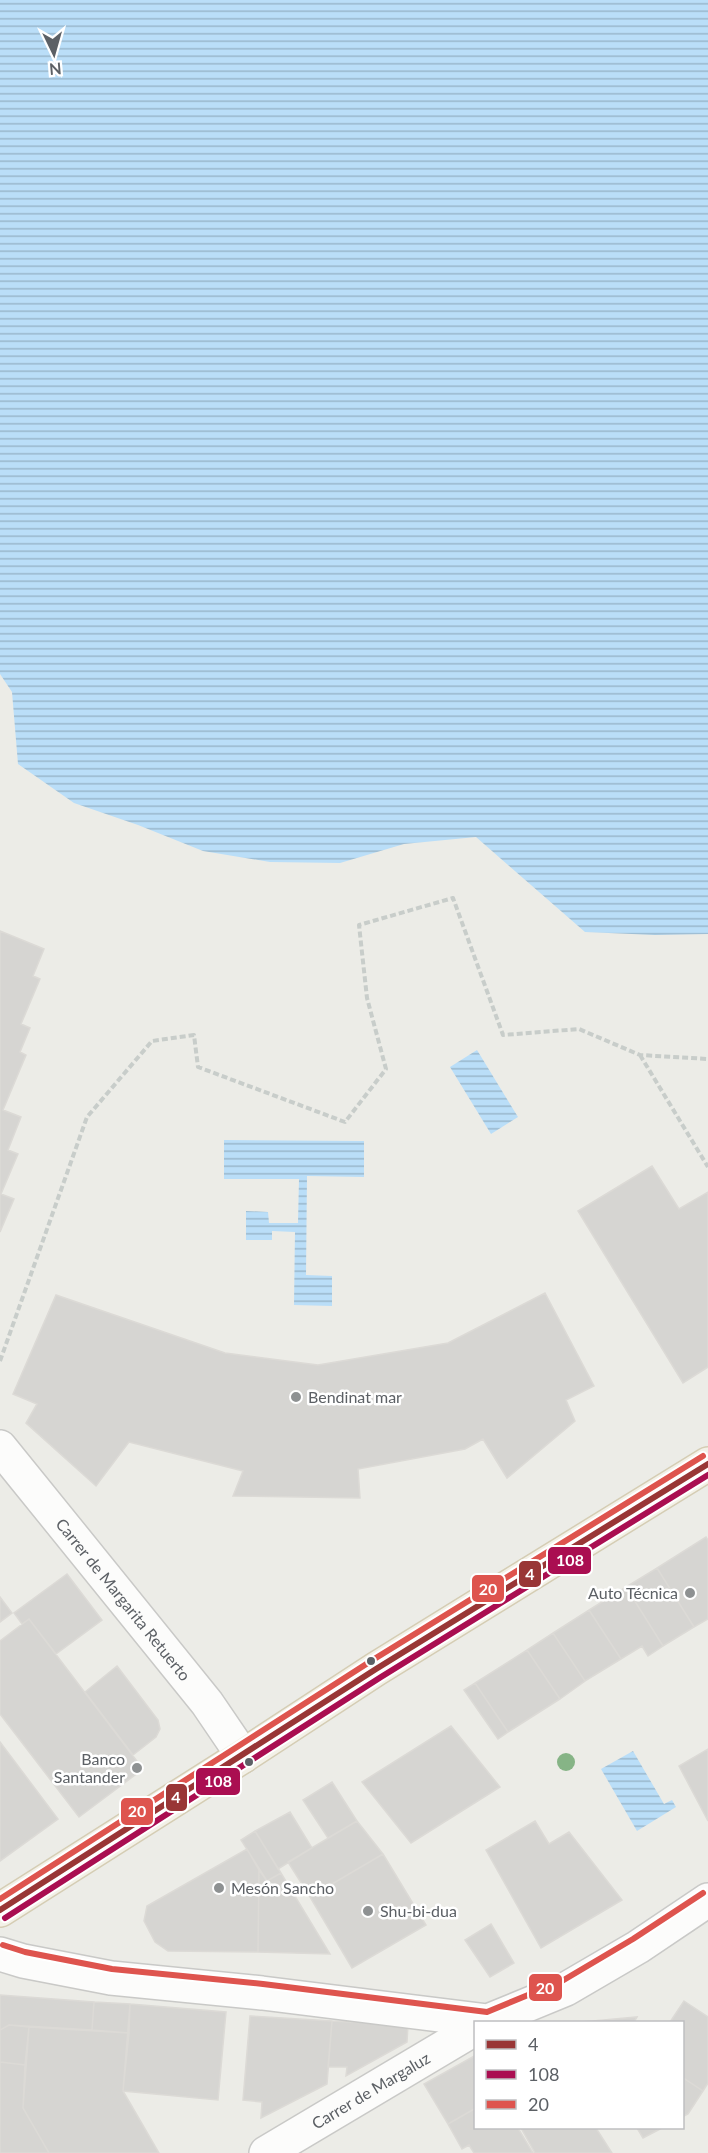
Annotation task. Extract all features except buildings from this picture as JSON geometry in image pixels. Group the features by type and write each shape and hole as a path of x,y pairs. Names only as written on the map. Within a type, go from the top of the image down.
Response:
{"main road":[{"path":"0,1910 376,1669 708,1464"}],"street":[{"name":"Carrer de Margarita Retuerto","path":"0,1447 207,1703 243,1756"},
{"name":"Carrer de Margaluz","path":"490,2021 566,1989 638,1947 708,1900"},
{"path":"0,1954 23,1961 111,1978 262,1993 474,2023"},
{"name":"Carrer de Margaluz","path":"266,2153 474,2029"}],"path":[{"path":"0,1361 87,1117 152,1041 194,1035 198,1067 345,1122 386,1069 367,998 358,925 453,898 503,1035 579,1029 640,1055 708,1059"},
{"path":"640,1055 708,1167"}],"water":[{"path":"0,0 708,0 708,934 655,935 585,932 476,837 404,844 340,863 270,862 203,851 74,803 18,764 12,692 0,674"},
{"path":"477,1050 518,1117 491,1134 450,1067"},
{"path":"224,1140 364,1141 364,1177 307,1176 306,1275 332,1276 332,1306 294,1305 295,1232 272,1231 272,1240 246,1240 246,1211 268,1212 269,1223 298,1223 299,1179 224,1179"},
{"path":"633,1751 664,1804 672,1800 676,1807 637,1831 601,1769"}],"transit line":[{"name":"20","path":"0,1899 371,1661 703,1456"},
{"name":"4","path":"0,1910 376,1669 708,1464"},
{"name":"108","path":"5,1918 381,1677 708,1475"},
{"name":"20","path":"3,1945 25,1952 112,1969 263,1984 487,2012 562,1981 633,1939 703,1893"}],"place":[{"name":"Bendinat mar","path":"296,1397"},
{"name":"Auto Técnica","path":"690,1593"},
{"name":"Banco Santander","path":"137,1768"},
{"name":"Mesón Sancho","path":"219,1888"},
{"name":"Shu-bi-dua","path":"368,1911"}]}
